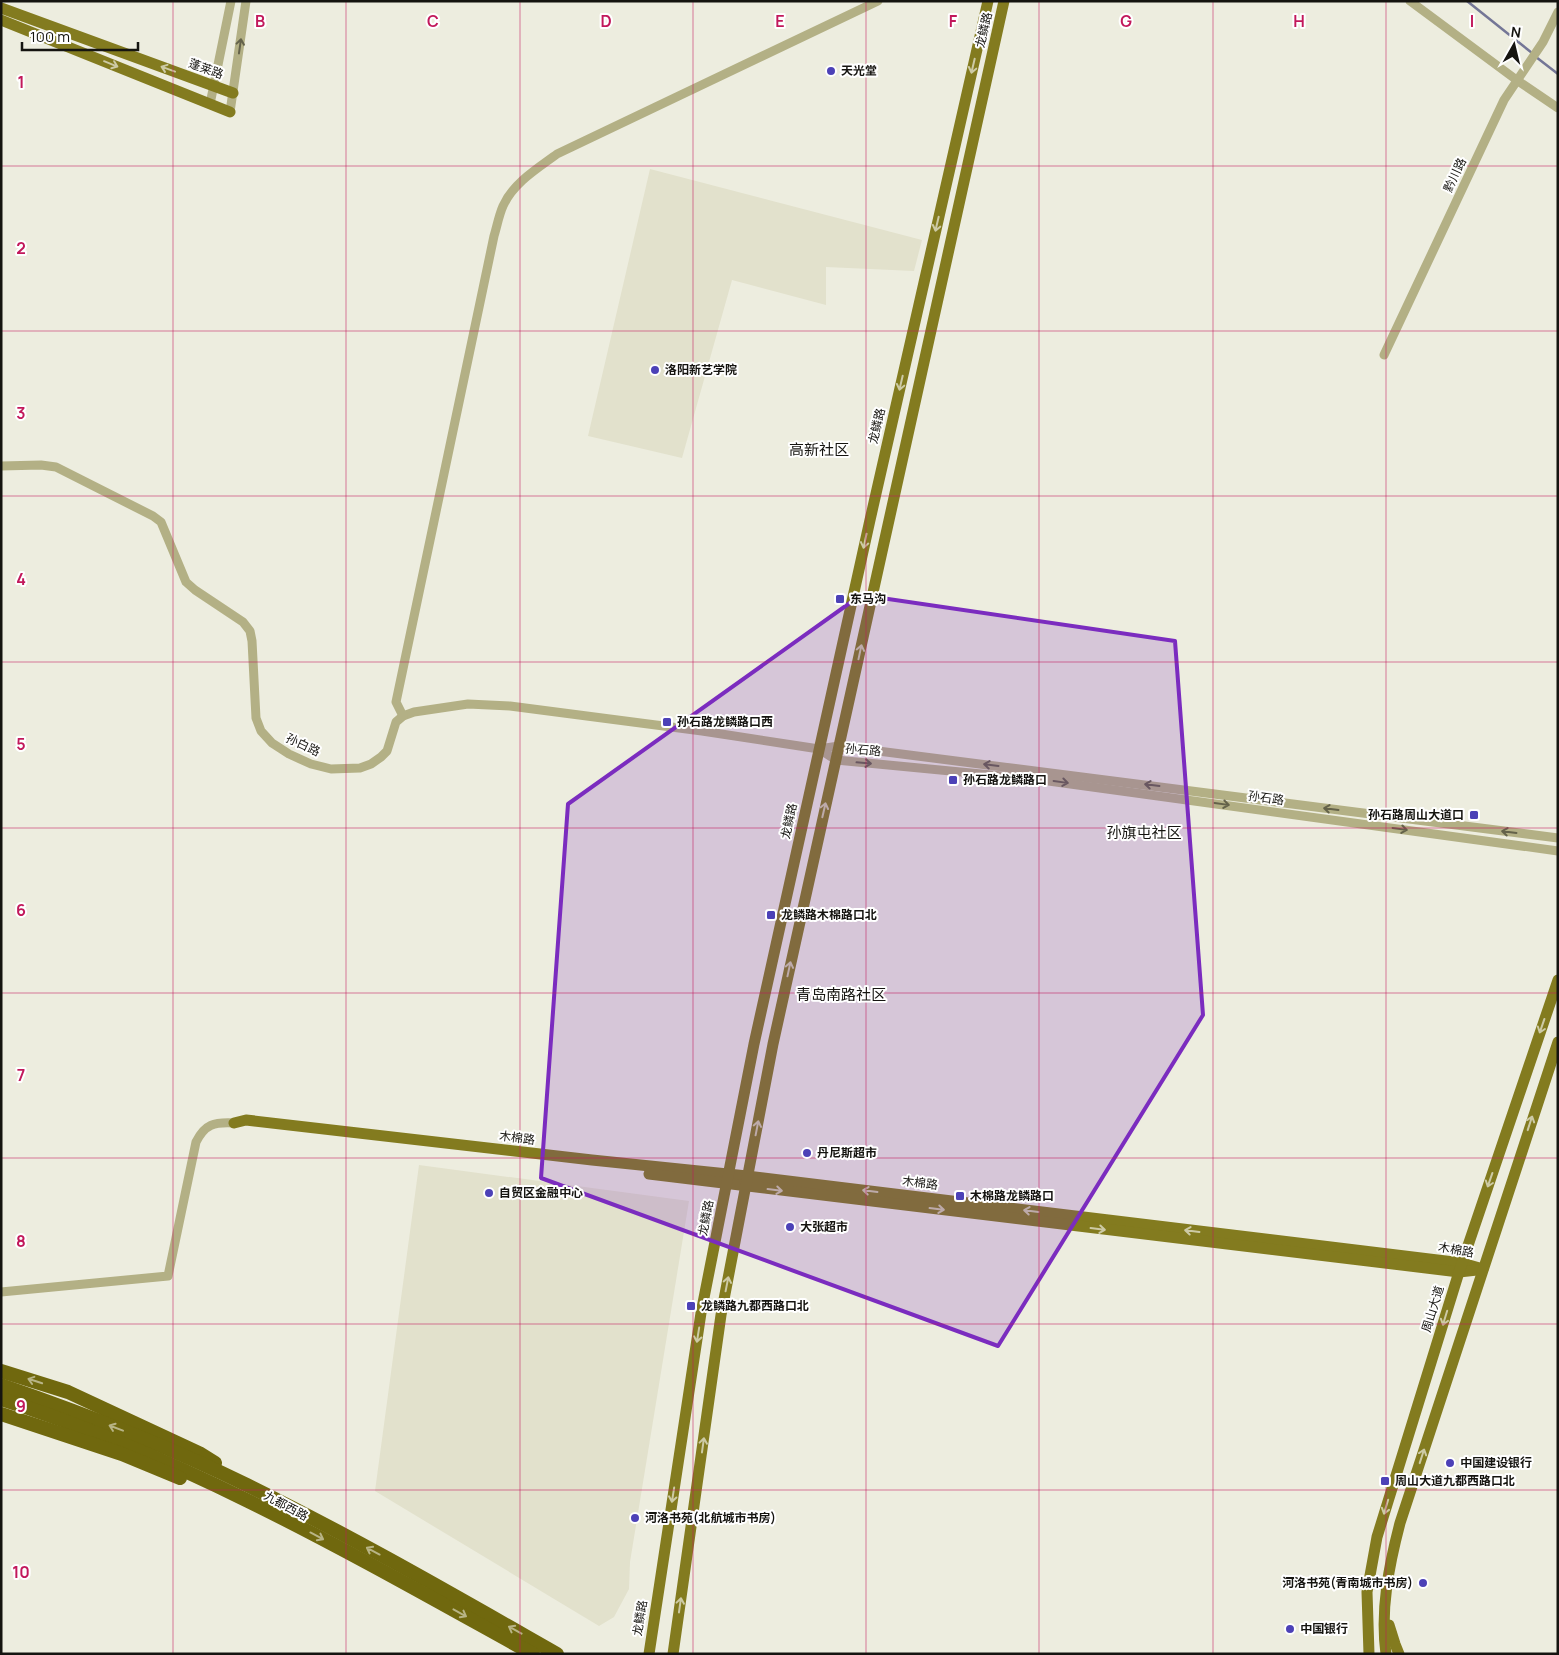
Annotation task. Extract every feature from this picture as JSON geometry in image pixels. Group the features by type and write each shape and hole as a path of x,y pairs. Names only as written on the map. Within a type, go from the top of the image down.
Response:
{"highway":[{"path":"1,1371 68,1392 199,1453 247,1485"},
{"name":"九都西路","path":"1,1386 130,1458 244,1506 274,1514 533,1654"},
{"path":"1,1399 57,1418"},
{"path":"1,1414 57,1418"},
{"name":"九都西路","path":"57,1418 139,1436 247,1485 426,1580 558,1654"}],"main road":[{"name":"龙鳞路","path":"649,1654 701,1313 754,1044 889,433 988,1"},
{"name":"龙鳞路","path":"673,1654 721,1315 775,1035 1004,1"},
{"name":"蓬莱路","path":"1,8 233,93"},
{"path":"1,20 230,112"},
{"name":"周山大道","path":"1369,1654 1367,1592 1377,1537 1461,1268 1558,980"},
{"path":"1386,1654 1385,1605 1390,1567 1400,1523 1558,1042"},
{"name":"木棉路","path":"234,1123 246,1120 582,1159 728,1179 1483,1270"},
{"path":"1385,1605 1390,1631 1400,1654"},
{"path":"1362,1654 1367,1613"}],"street":[{"path":"210,104 231,1"},
{"path":"230,112 246,1"},
{"path":"819,749 702,731 510,706 468,704 414,712 403,716 396,702 494,236 504,206 512,192 531,173 557,154 878,1"},
{"path":"1410,1 1518,81 1558,108"},
{"name":"黔川路","path":"1384,355 1504,100 1542,42 1558,12"},
{"name":"孙白路","path":"1,466 41,465 56,467 153,516 161,522 186,582 243,622 250,631 256,718 262,731 272,743 289,754 311,764 331,769 360,768 371,764 387,751 396,722 403,716"},
{"name":"孙石路","path":"819,749 839,746 1558,838"},
{"name":"孙石路","path":"819,749 836,760 1034,779 1558,850"},
{"path":"1,1292 168,1276 196,1142 201,1132 210,1125 220,1122 234,1123"}],"highlighted area":[{"path":"861,595 1175,641 1203,1015 998,1346 541,1178 568,804"}],"shaded area":[{"name":"洛阳新艺学院","path":"650,169 922,240 914,271 826,267 826,305 732,280 682,458 588,436"},
{"path":"419,1165 689,1201 630,1562 629,1589 614,1617 599,1626 375,1491"}],"waterway":[{"path":"1467,1 1532,53"},
{"path":"1536,57 1558,74"}],"place":[{"name":"天光堂","path":"831,71"},
{"name":"洛阳新艺学院","path":"655,370"},
{"name":"东马沟","path":"840,599"},
{"name":"孙石路龙鳞路口西","path":"667,722"},
{"name":"孙石路龙鳞路口","path":"953,780"},
{"name":"孙石路周山大道口","path":"1474,815"},
{"name":"龙鳞路木棉路口北","path":"771,915"},
{"name":"丹尼斯超市","path":"807,1153"},
{"name":"自贸区金融中心","path":"489,1193"},
{"name":"木棉路龙鳞路口","path":"960,1196"},
{"name":"大张超市","path":"790,1227"},
{"name":"龙鳞路九都西路口北","path":"691,1306"},
{"name":"中国建设银行","path":"1450,1463"},
{"name":"周山大道九都西路口北","path":"1385,1481"},
{"name":"河洛书苑(北航城市书房)","path":"635,1518"},
{"name":"河洛书苑(青南城市书房)","path":"1423,1583"},
{"name":"中国银行","path":"1290,1629"}],"district":[{"name":"高新社区","path":"819,450"},
{"name":"孙旗屯社区","path":"1144,833"},
{"name":"青岛南路社区","path":"841,995"}]}
